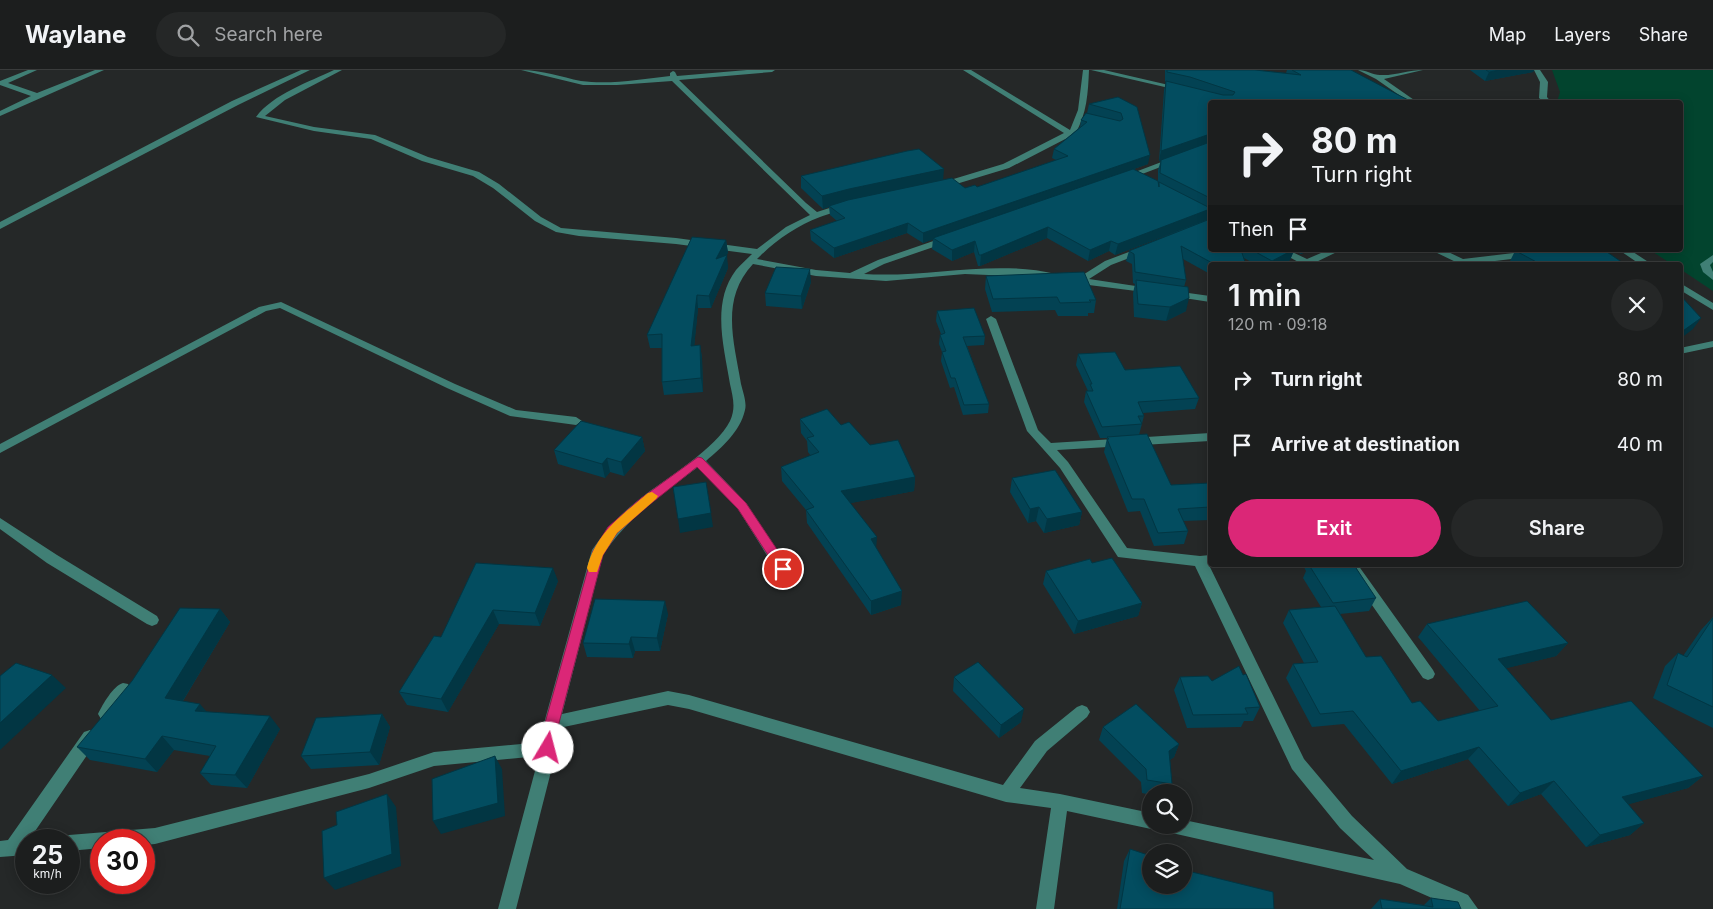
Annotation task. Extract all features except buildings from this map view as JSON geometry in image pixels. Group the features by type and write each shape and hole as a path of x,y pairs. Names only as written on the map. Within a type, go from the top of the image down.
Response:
{"street":[{"path":"1,83 34,70"},
{"path":"0,114 101,70"},
{"path":"0,226 235,103 307,70"},
{"path":"339,70 272,104 262,112 260,117 314,129 372,137 425,159 476,174 496,186 538,219 559,230 579,234 676,241 755,256 816,273 886,278 965,271 1033,273 1208,299"},
{"path":"524,70 583,83 617,83 673,74 772,70"},
{"path":"966,70 1070,134"},
{"path":"934,187 1006,166 1070,134 1083,117 1086,70"},
{"path":"1094,70 1192,92"},
{"path":"1361,70 1378,78 1410,100"},
{"path":"1378,78 1420,70"},
{"path":"1537,70 1544,82 1543,98 1546,100"},
{"path":"673,74 803,205 816,215"},
{"path":"1,83 38,96"},
{"path":"1114,181 1137,177 1184,156"},
{"path":"507,909 548,748 552,723 597,554 612,530 726,436 735,422 740,408 725,321 731,290 740,272 755,256 789,229 816,215 857,203"},
{"path":"850,276 881,262 956,236"},
{"path":"1080,281 1108,263 1155,245"},
{"path":"1285,252 1306,262"},
{"path":"1310,262 1332,252"},
{"path":"1440,252 1462,262 1545,252"},
{"path":"1627,252 1643,262"},
{"path":"1713,258 1705,264 1706,270 1713,277"},
{"path":"1683,288 1713,307"},
{"path":"0,449 263,309 281,305 442,382 514,413 576,421"},
{"path":"991,319 1033,431 1064,465 1123,553 1205,560"},
{"path":"1683,350 1713,344"},
{"path":"1047,447 1208,437"},
{"path":"698,460 742,506 783,569"},
{"path":"0,523 52,559 152,620"},
{"path":"1208,567 1298,764 1346,822 1401,875"},
{"path":"1352,567 1428,674"},
{"path":"13,848 123,690"},
{"path":"552,723 668,698 689,702 1006,794 1060,802 1142,819"},
{"path":"1006,794 1041,746 1082,712"},
{"path":"155,836 369,781 434,760 548,748"},
{"path":"1045,909 1060,802"},
{"path":"1192,830 1401,875 1462,901 1469,909"}],"green space":[{"path":"1552,70 1713,70 1713,291 1683,271 1683,262 1668,262 1653,252 1683,252 1683,100 1558,100 1560,92"}],"slow traffic":[{"path":"593,568 597,554 612,530 652,496"}],"route":[{"path":"548,748 552,723 597,554 612,530 644,502 698,460 742,506 783,569"}]}
